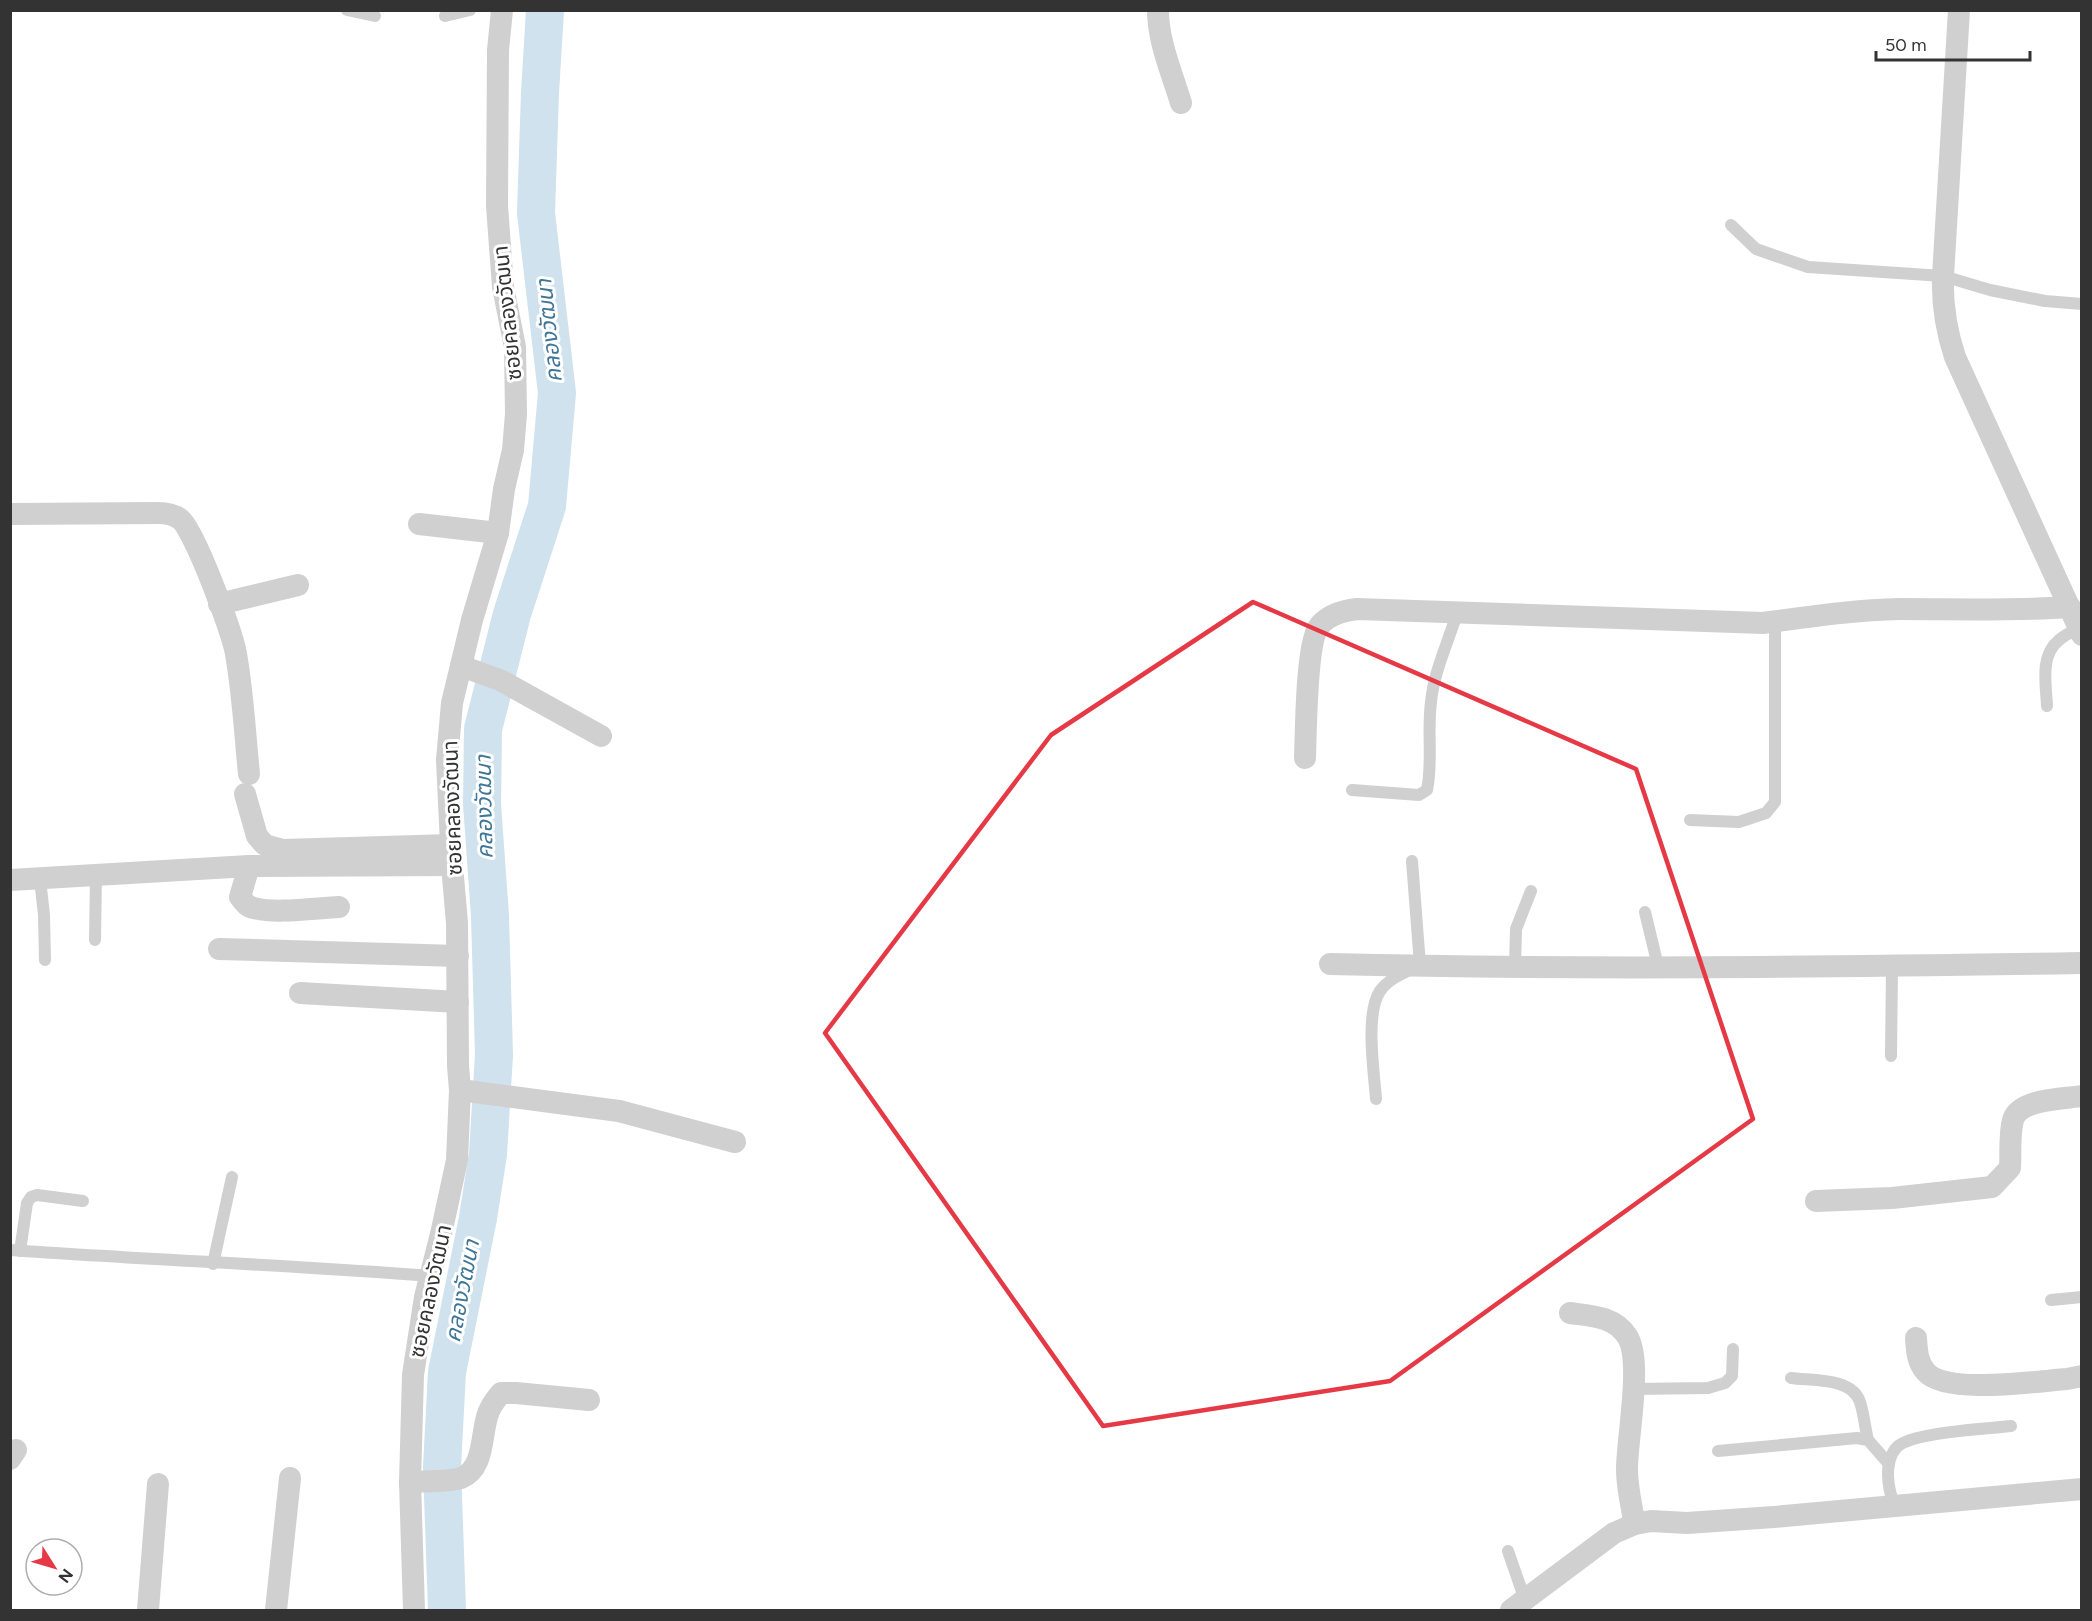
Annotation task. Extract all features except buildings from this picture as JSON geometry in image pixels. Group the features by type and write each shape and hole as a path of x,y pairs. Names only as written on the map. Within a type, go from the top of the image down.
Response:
{"street":[{"name":"ซอยคลองวัฒนา","path":"414,1611 420,1481 413,1375 425,1297 457,1160 470,1091 458,1066 458,923 447,760 452,703 467,668 472,620 498,533 504,489 513,450 516,414 515,347 503,287 497,206 498,50 502,10"},
{"path":"1158,10 1161,42 1181,103"},
{"path":"1959,10 1943,276 1943,312 1955,357 2014,490 2077,623"},
{"path":"10,514 169,513 181,519 192,537 231,634 236,654 247,784 257,836 265,845 283,850 452,855"},
{"path":"419,524 498,533"},
{"path":"219,604 298,585"},
{"path":"1305,758 1311,649 1318,626 1338,612 1357,609 1763,624 1898,609 2018,611 2077,623"},
{"path":"467,668 500,680 601,736"},
{"path":"10,880 452,855"},
{"path":"249,866 240,897 244,904 268,910 339,907"},
{"path":"219,949 458,956"},
{"path":"1330,964 1892,966 2082,963"},
{"path":"300,993 458,1002"},
{"path":"470,1091 620,1111 735,1142"},
{"path":"1816,1201 1892,1198 1992,1187 2010,1168 2013,1120 2019,1110 2033,1103 2082,1096"},
{"path":"1570,1313 1607,1318 1628,1336 1634,1352 1627,1470 1628,1491 1635,1524"},
{"path":"1916,1338 1918,1359 1928,1374 1946,1382 1977,1386 2082,1376"},
{"path":"420,1481 458,1479 474,1468 487,1414 501,1394 516,1393 589,1400"},
{"path":"276,1611 290,1478"},
{"path":"148,1611 158,1484"},
{"path":"1518,1605 1614,1533 1635,1524 1651,1521 1687,1523 1774,1517 2082,1489"}],"lane":[{"path":"346,10 375,16"},
{"path":"445,16 470,10"},
{"path":"1731,225 1756,249 1808,267 1943,276 1990,290 2046,301 2082,304"},
{"path":"1352,790 1419,795 1427,790 1430,775 1431,703 1436,673 1457,613"},
{"path":"1690,820 1739,822 1766,813 1775,802 1775,622"},
{"path":"2047,706 2045,663 2049,652 2059,639 2077,623"},
{"path":"1376,1099 1372,1050 1373,1008 1380,992 1392,980 1420,965 1412,861"},
{"path":"95,940 96,875"},
{"path":"40,879 45,960"},
{"path":"1515,966 1516,929 1531,891"},
{"path":"1645,912 1658,966"},
{"path":"1891,1056 1892,966"},
{"path":"213,1264 232,1177"},
{"path":"84,1201 37,1195 31,1197 15,1250 213,1264 329,1268 431,1275"},
{"path":"2050,1300 2082,1297"},
{"path":"1633,1389 1708,1388 1725,1383 1732,1376 1733,1349"},
{"path":"1791,1378 1837,1383 1848,1388 1860,1400 1868,1440 1889,1464"},
{"path":"1894,1505 1889,1488 1889,1464 1898,1447 1913,1438 2011,1426"},
{"path":"1718,1451 1857,1438 1868,1440"},
{"path":"1508,1551 1518,1605"}],"highlighted area":[{"path":"1253,602 1636,769 1753,1119 1390,1381 1103,1426 825,1033 1051,735"}],"waterway":[{"name":"คลองวัฒนา","path":"447,1610 442,1467 447,1372 478,1218 488,1154 494,1055 490,916 482,804 483,729 512,614 547,506 557,393 536,213 545,10"}]}
